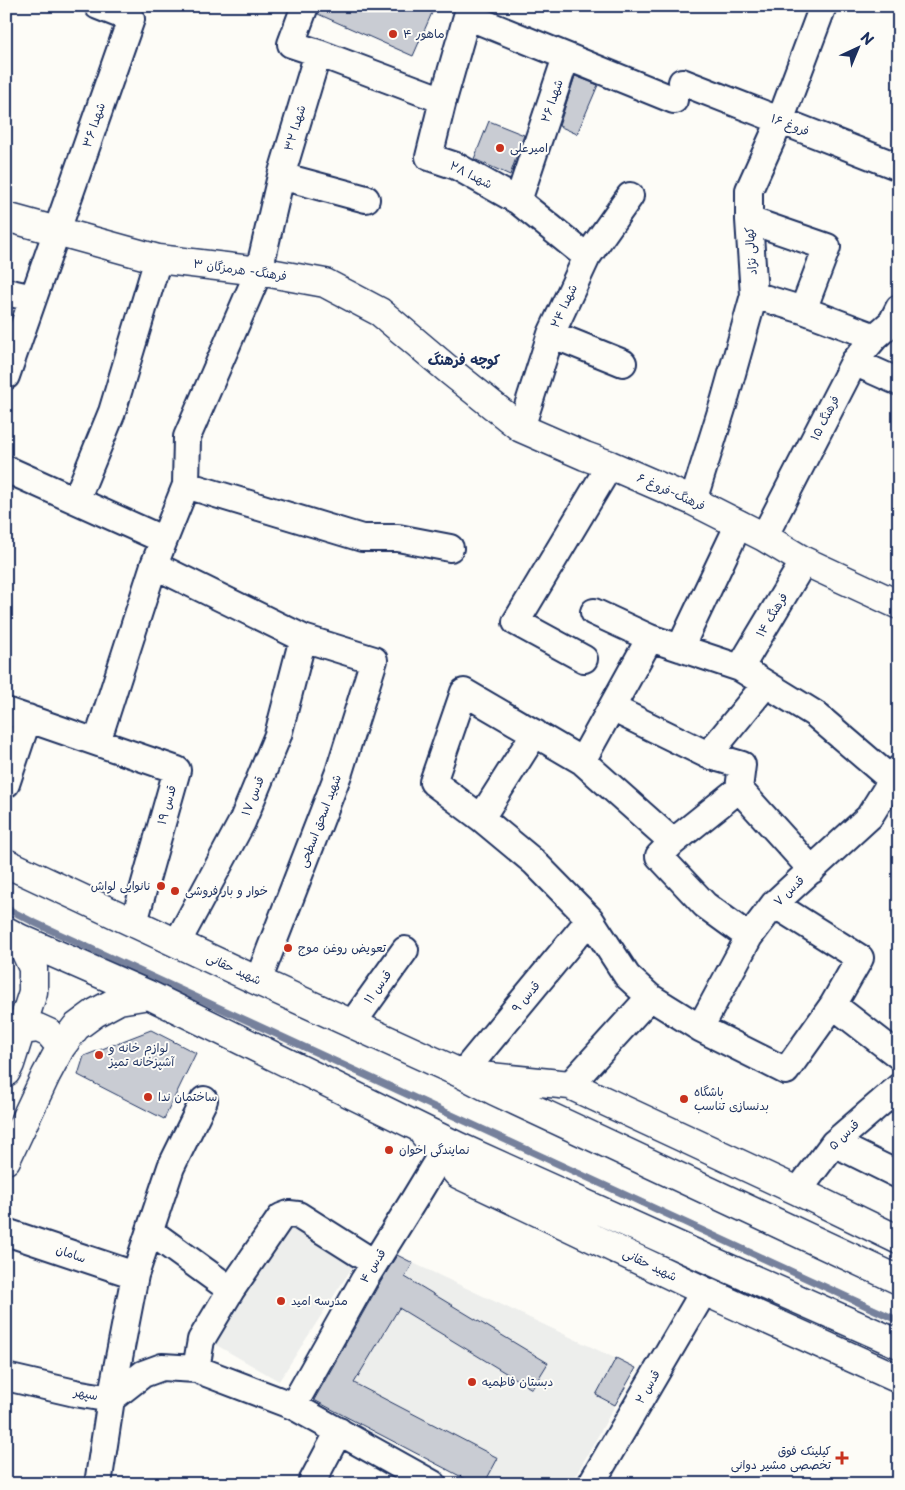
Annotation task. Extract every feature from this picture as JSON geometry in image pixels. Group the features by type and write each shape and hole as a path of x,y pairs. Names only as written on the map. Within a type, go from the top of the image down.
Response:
{"main road":[{"name":"فرهنگ- هرمزگان ۳","path":"6,217 158,259 259,271 325,284 380,312 450,371"},
{"name":"فرهنگ-فروغ ۶","path":"450,371 521,428 693,501 764,537 804,561 899,605"},
{"name":"شهید حقانی","path":"6,863 462,1074 899,1280"},
{"name":"شهید حقانی","path":"13,934 149,995 419,1128 450,1151 458,1174 704,1291 899,1379"},
{"path":"6,1072 33,992 33,968 13,934"},
{"path":"6,1160 60,1048 76,1027 119,1000 149,995"},
{"path":"21,1030 38,1028 49,1033 60,1048"},
{"name":"شهید حقانی","path":"462,1074 570,1085 899,1240"},
{"path":"450,1151 696,1254 899,1344"}],"street":[{"name":"شهدا ۳۶","path":"6,376 131,19 98,6"},
{"path":"305,6 291,44 443,100"},
{"name":"کهالی نژاد","path":"693,501 724,402 754,295 749,190 780,121 823,6"},
{"name":"فروغ ۱۶","path":"469,11 566,58 780,121 899,166"},
{"name":"شهدا ۲۸","path":"469,11 443,100 429,157 456,166 518,201 587,257"},
{"name":"شهدا ۳۲","path":"186,485 187,437 259,271 281,176 318,53"},
{"name":"شهدا ۲۶","path":"518,201 566,58"},
{"path":"281,176 366,199"},
{"name":"شهدا ۲۴","path":"521,428 551,334 587,257 630,196"},
{"path":"749,220 828,247 803,310"},
{"path":"76,500 112,412 158,259"},
{"path":"6,292 33,298"},
{"path":"754,295 803,310 874,337"},
{"name":"فرهنگ ۱۵","path":"764,537 854,362 874,337 892,322 899,308"},
{"path":"551,334 623,363"},
{"path":"854,362 899,382"},
{"path":"584,659 516,622 610,465"},
{"path":"6,469 164,540"},
{"path":"6,784 17,715 97,742 154,565 186,485 362,538 398,538 450,548"},
{"path":"680,648 739,524"},
{"name":"فرهنگ ۱۴","path":"740,668 804,561"},
{"path":"154,565 303,638"},
{"path":"594,612 650,638 740,668 815,714 896,775"},
{"name":"شهید اسحق اسطحی","path":"258,981 338,772 374,660 303,638"},
{"name":"قدس ۱۷","path":"177,943 242,822 268,761 278,735 303,638"},
{"path":"582,761 650,638"},
{"path":"708,755 766,684"},
{"path":"673,842 582,761 464,692 433,782 481,818 534,862 590,919 627,976 650,997 700,1028 786,1070 833,1005 860,958 774,904"},
{"path":"612,708 708,755 742,765 739,789 673,842 659,856 705,905 749,937"},
{"path":"481,818 535,733"},
{"name":"قدس ۱۹","path":"97,742 177,770 134,922"},
{"name":"قدس ۷","path":"700,1028 749,937 774,904 869,817 896,775"},
{"path":"739,789 812,870"},
{"name":"قدس ۹","path":"462,1074 590,919"},
{"name":"قدس ۱۱","path":"352,1024 405,950"},
{"path":"570,1085 650,997"},
{"path":"833,1005 899,1056"},
{"name":"قدس ۵","path":"798,1191 834,1143 899,1087"},
{"path":"111,1399 135,1276 171,1166 204,1100"},
{"path":"834,1143 899,1175"},
{"name":"قدس ۴","path":"293,1406 374,1263 415,1198 450,1151"},
{"path":"196,1369 202,1340 231,1290 281,1217 288,1214 298,1214 374,1263"},
{"name":"سامان","path":"6,1232 135,1276"},
{"path":"150,1232 231,1290"},
{"name":"قدس ۲","path":"591,1484 704,1291"},
{"path":"111,1399 143,1374 162,1367 196,1369 293,1406 432,1484"},
{"name":"سپهر","path":"6,1377 75,1393 111,1399 98,1484"},
{"path":"312,1484 339,1431"}],"shaded area":[{"name":"مدرسه امید","path":"290,1218 355,1263 279,1381 206,1339"},
{"name":"دبستان فاطمیه","path":"394,1254 636,1368 571,1484 475,1484 308,1397"}],"building":[{"name":"ماهور ۴","path":"320,6 435,6 413,56 318,14"},
{"path":"575,76 598,85 577,134 559,126"},
{"name":"امیرعلی","path":"489,121 524,135 510,175 474,159"},
{"name":"ساختمان ندا","path":"151,1030 196,1053 164,1119 78,1075 84,1056"},
{"path":"397,1255 413,1263 405,1277 548,1363 532,1389 399,1308 354,1383 498,1458 484,1484 475,1484 314,1400"},
{"path":"616,1358 636,1368 615,1405 596,1395"}],"waterway":[{"path":"6,908 899,1321"}],"place":[{"name":"ماهور ۴","path":"393,34"},
{"name":"امیرعلی","path":"500,148"},
{"name":"نانوایی لواش","path":"161,886"},
{"name":"خوار و بار فروشی","path":"175,891"},
{"name":"تعویض روغن موج","path":"288,948"},
{"name":"لوازم خانه و آشپزخانه تمیز","path":"99,1055"},
{"name":"ساختمان ندا","path":"148,1097"},
{"name":"باشگاه بدنسازی تناسب","path":"684,1099"},
{"name":"نمایندگی اخوان","path":"389,1150"},
{"name":"مدرسه امید","path":"281,1301"},
{"name":"دبستان فاطمیه","path":"472,1382"},
{"name":"کیلینک فوق تخصصی مشیر دوانی","path":"842,1458"}],"district":[{"name":"کوچه فرهنگ","path":"464,360"}]}
